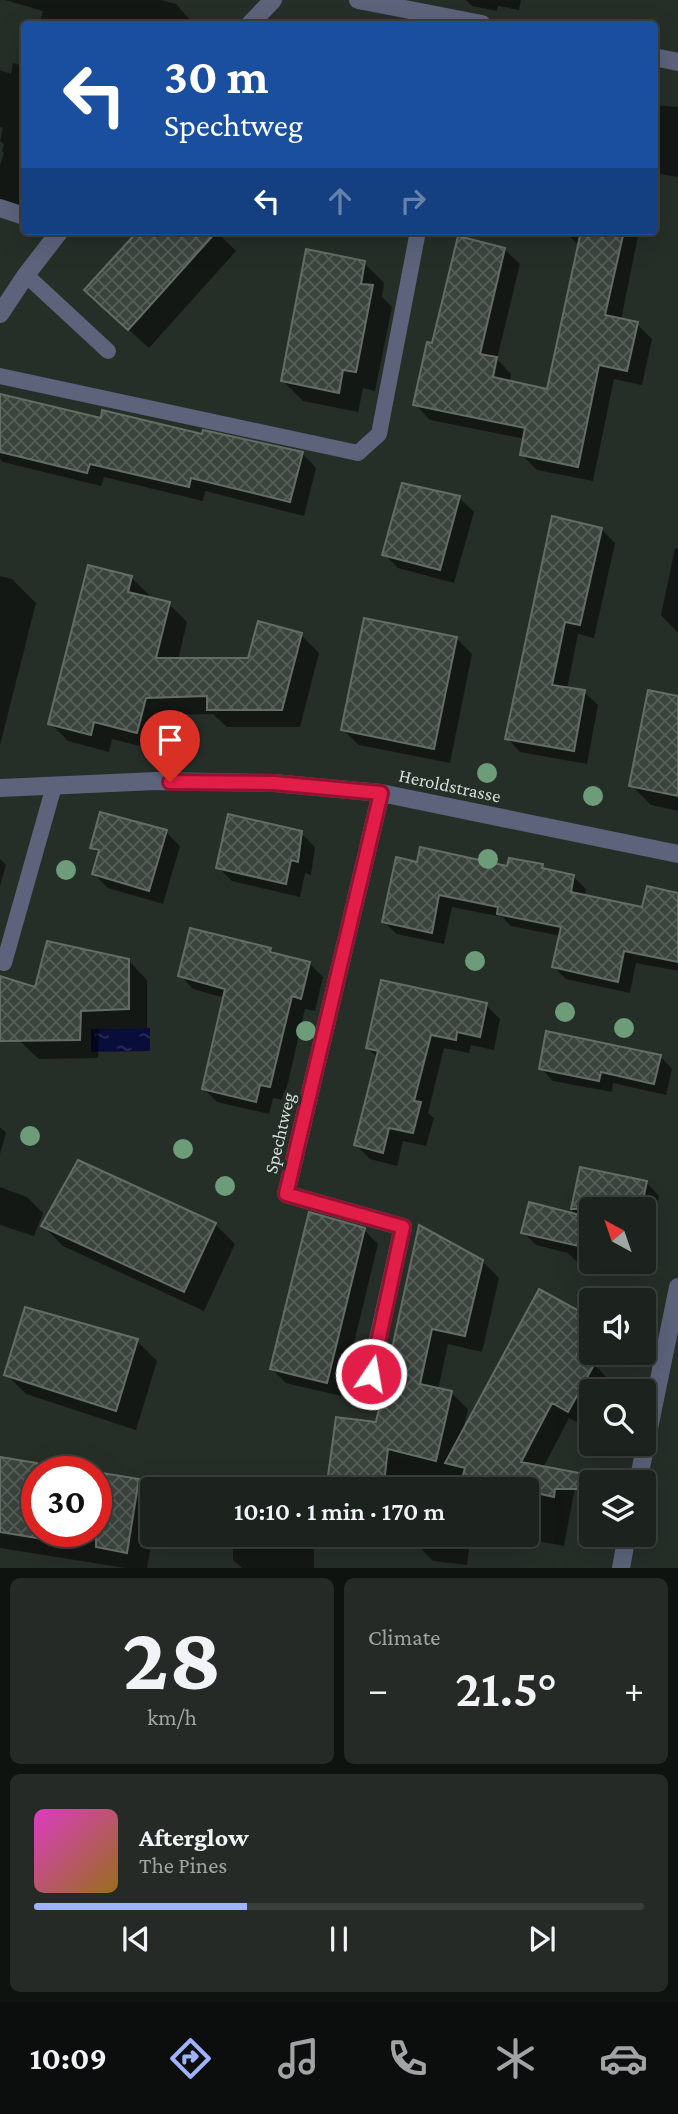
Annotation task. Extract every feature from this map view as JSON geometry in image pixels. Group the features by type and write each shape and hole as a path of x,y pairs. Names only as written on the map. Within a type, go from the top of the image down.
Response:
{"street":[{"path":"253,21 272,0"},
{"path":"358,0 454,21"},
{"path":"658,58 678,62"},
{"path":"0,208 21,215"},
{"path":"0,314 54,235"},
{"name":"Heroldstrasse","path":"0,788 156,782 274,783 381,793 678,854"},
{"name":"Spechtweg","path":"365,1398 403,1227 286,1194 381,793"},
{"path":"640,1470 678,1287"},
{"path":"621,1568 625,1547"}],"lane":[{"path":"0,376 358,453 379,434 417,235"},
{"path":"26,275 108,351"},
{"path":"4,962 54,786"}],"water":[{"path":"150,1028 150,1051 91,1052 91,1029"}],"building":[{"path":"134,235 213,235 128,330 84,290"},
{"path":"580,235 623,235 605,315 638,322 627,371 599,365 578,467 520,455 525,428 413,405 427,342 432,343 458,236 505,248 480,354 497,357 493,377 547,389"},
{"path":"306,249 365,261 361,284 373,285 356,372 343,370 339,393 281,381"},
{"path":"0,394 101,418 102,410 202,434 203,430 303,452 290,502 191,478 189,487 90,464 87,473 0,452"},
{"path":"402,483 460,496 440,570 382,555"},
{"path":"552,516 602,528 580,625 565,622 552,685 585,690 574,751 505,739"},
{"path":"88,565 132,576 128,592 170,602 156,658 248,658 258,621 302,633 282,710 207,710 207,696 146,698 137,733 94,722 91,735 48,724"},
{"path":"364,618 457,637 434,749 341,730"},
{"path":"648,690 678,696 678,796 629,786"},
{"path":"100,812 167,830 149,891 92,874 99,850 90,848"},
{"path":"228,814 302,831 298,862 291,860 286,884 216,868"},
{"path":"420,847 507,866 509,858 543,864 542,868 574,875 571,892 642,907 647,886 678,893 678,962 624,951 618,982 552,967 561,927 497,914 498,907 439,895 432,933 382,922 396,857 417,862"},
{"path":"190,928 271,948 270,952 310,962 301,999 292,996 270,1087 260,1085 256,1102 202,1089 225,989 178,976"},
{"path":"47,941 129,959 129,1009 81,1011 80,1040 0,1041 0,976 35,987"},
{"path":"381,980 487,1003 480,1037 457,1032 456,1040 431,1035 414,1101 421,1102 413,1133 389,1128 383,1153 354,1145 378,1051 366,1048"},
{"path":"546,1031 661,1055 654,1084 601,1072 599,1081 539,1069"},
{"path":"78,1160 216,1223 184,1292 41,1226"},
{"path":"580,1167 647,1181 644,1197 579,1197 579,1209 571,1209"},
{"path":"529,1202 579,1215 579,1246 521,1233"},
{"path":"309,1212 365,1228 327,1383 270,1369"},
{"path":"419,1225 483,1260 465,1336 432,1329 420,1384 452,1391 436,1461 388,1449 385,1477 328,1476 336,1417 376,1422"},
{"path":"539,1289 579,1311 579,1365 594,1365 586,1379 579,1379 579,1392 568,1412 552,1403 521,1462 579,1473 579,1489 555,1489 554,1497 539,1494 539,1477 463,1477 465,1468 445,1463"},
{"path":"25,1307 138,1339 116,1411 4,1375"},
{"path":"0,1457 21,1460 21,1535 0,1532"},
{"path":"112,1475 139,1479 127,1553 96,1547 112,1547"}],"route":[{"path":"170,782 274,783 381,793 286,1194 403,1227 371,1374"}]}
